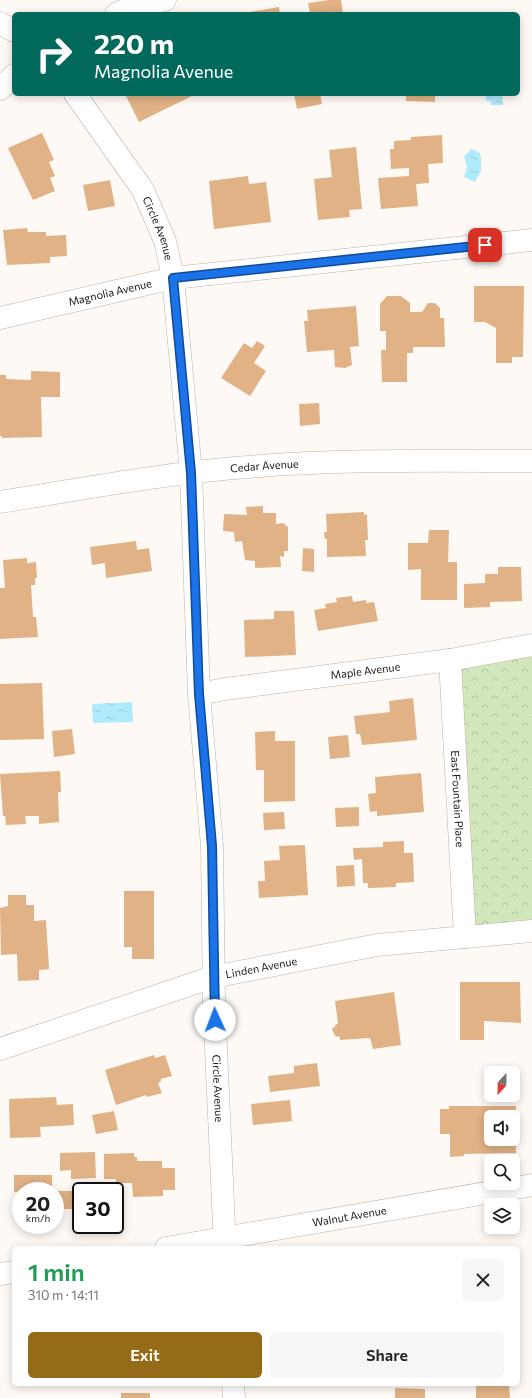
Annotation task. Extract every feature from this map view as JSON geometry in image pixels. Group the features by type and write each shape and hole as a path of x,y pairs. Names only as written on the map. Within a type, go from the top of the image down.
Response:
{"street":[{"path":"124,8 165,0"},
{"path":"0,23 12,29"},
{"path":"0,89 12,77"},
{"name":"Circle Avenue","path":"76,96 143,190 165,241 173,278 191,473 199,694 212,846 213,978 225,1243"},
{"name":"Magnolia Avenue","path":"0,318 173,278 532,240"},
{"name":"Cedar Avenue","path":"0,502 191,473 249,467 399,461 532,461"},
{"name":"Maple Avenue","path":"199,694 224,689 450,660 532,645"},
{"name":"East Fountain Place","path":"450,660 465,937"},
{"name":"Linden Avenue","path":"0,1049 213,978 377,945 532,931"},
{"name":"Walnut Avenue","path":"190,1246 225,1243 532,1185"},
{"path":"0,1274 12,1272"},
{"path":"233,1386 234,1398"}],"green space":[{"path":"532,652 532,924 471,930 456,664"}],"water":[{"path":"486,96 502,96 503,105 491,105 490,101 486,101"},
{"path":"471,149 479,152 481,157 481,171 475,182 464,177 467,167 464,156"},
{"path":"132,702 133,722 93,723 92,704"}],"building":[{"path":"341,0 343,12 310,12 308,3"},
{"path":"279,7 280,12 250,12"},
{"path":"126,96 192,96 139,122"},
{"path":"294,96 320,96 322,104 297,109"},
{"path":"406,96 435,96 435,102 406,101"},
{"path":"42,133 54,160 49,162 55,176 50,178 55,191 33,200 8,148"},
{"path":"442,135 443,163 428,164 429,183 416,184 418,206 381,209 378,178 409,176 409,168 391,169 390,149 394,149 394,141 411,140 411,137"},
{"path":"356,147 362,209 349,210 350,217 318,220 314,179 332,177 329,150"},
{"path":"248,176 249,184 266,182 271,222 214,229 209,181"},
{"path":"110,180 115,206 88,211 83,185"},
{"path":"27,228 28,232 46,232 46,236 66,235 67,256 50,257 50,263 7,265 3,230"},
{"path":"474,286 524,286 523,357 512,357 512,363 496,363 496,328 485,322 474,322"},
{"path":"387,296 401,296 410,303 410,312 422,312 428,303 435,303 440,308 440,318 444,318 445,347 413,347 413,353 407,353 407,382 382,382 381,350 386,350 386,331 380,331 380,304"},
{"path":"356,306 359,346 350,347 352,365 345,368 335,367 334,350 307,352 304,321 308,321 307,310"},
{"path":"257,341 265,346 254,363 266,371 250,396 221,378 244,343 252,348"},
{"path":"31,371 60,372 60,397 41,397 42,437 2,438 2,436 0,436 0,375 6,375 6,379 31,380"},
{"path":"319,403 320,424 300,426 299,404"},
{"path":"263,506 263,513 276,513 276,524 283,523 288,527 288,551 284,551 284,557 280,556 281,567 255,568 255,561 245,560 242,541 235,542 234,532 223,531 224,514 247,515 246,507"},
{"path":"364,512 364,515 367,514 368,540 365,540 366,556 327,557 327,539 325,539 324,532 327,532 326,514"},
{"path":"429,530 449,530 448,562 457,562 457,600 421,600 421,569 408,570 408,543 428,543"},
{"path":"136,541 137,550 149,548 152,571 106,578 105,563 92,565 90,547"},
{"path":"303,548 314,549 314,572 302,571"},
{"path":"27,558 27,563 36,562 37,578 35,578 35,585 31,585 33,617 36,617 38,637 0,639 0,588 5,588 3,560"},
{"path":"498,567 521,567 522,601 490,602 490,607 464,608 464,584 485,583 485,574 498,574"},
{"path":"352,596 353,602 366,600 366,603 374,602 378,621 318,631 314,610 326,608 325,604 337,602 336,598"},
{"path":"274,611 294,611 296,655 245,657 244,620 274,619"},
{"path":"42,683 44,739 0,740 0,684"},
{"path":"413,698 417,740 362,745 360,734 356,734 354,716 390,712 389,701"},
{"path":"72,729 75,754 54,757 52,731"},
{"path":"275,731 275,741 295,741 295,801 264,802 264,770 256,770 255,732"},
{"path":"348,735 350,757 330,759 328,737"},
{"path":"60,771 61,792 58,792 59,822 39,824 39,816 25,816 26,824 6,825 5,816 3,816 0,774"},
{"path":"421,773 424,812 377,816 377,811 370,812 368,794 376,793 375,777"},
{"path":"359,807 359,826 336,827 335,808"},
{"path":"284,812 285,829 264,830 263,813"},
{"path":"404,841 404,853 413,853 414,882 396,883 396,887 368,888 368,883 363,883 362,859 354,860 353,848 383,847 383,842"},
{"path":"305,845 308,895 259,898 258,881 265,881 264,861 280,860 279,846"},
{"path":"354,865 355,886 337,887 336,866"},
{"path":"124,891 154,891 154,959 132,959 132,947 124,947"},
{"path":"8,895 26,895 26,905 34,905 34,921 46,920 49,969 39,970 39,980 18,981 17,954 1,955 0,908 8,906"},
{"path":"460,982 520,982 521,1023 484,1021 484,1040 460,1040"},
{"path":"394,992 401,1045 373,1049 370,1038 340,1040 340,1037 335,1036 332,1029 338,1023 335,1001"},
{"path":"154,1055 155,1058 165,1055 172,1076 161,1079 158,1083 162,1093 147,1097 146,1095 116,1105 105,1070"},
{"path":"317,1063 320,1086 270,1092 268,1076 294,1073 294,1066"},
{"path":"56,1097 57,1105 73,1104 74,1125 40,1127 41,1137 10,1138 9,1099"},
{"path":"290,1100 292,1121 253,1125 251,1104"},
{"path":"449,1106 516,1106 516,1110 484,1110 484,1146 516,1146 516,1153 464,1154 464,1156 450,1157 450,1134 440,1134 440,1109 449,1109"},
{"path":"114,1111 118,1130 96,1134 92,1115"},
{"path":"95,1152 96,1178 71,1179 71,1170 60,1171 60,1153"},
{"path":"134,1153 134,1157 137,1157 137,1161 162,1161 162,1168 175,1168 175,1190 163,1190 163,1196 133,1197 132,1183 116,1182 116,1179 104,1179 104,1154"},
{"path":"14,1175 52,1175 52,1182 14,1182"},
{"path":"64,1191 72,1191 72,1209 64,1209"},
{"path":"476,1386 509,1386 510,1398 476,1398"},
{"path":"395,1388 425,1389 425,1398 395,1398"},
{"path":"121,1393 150,1393 150,1398 121,1398"}],"route":[{"path":"215,1020 213,978 212,846 199,694 191,473 173,278 485,245"}]}
